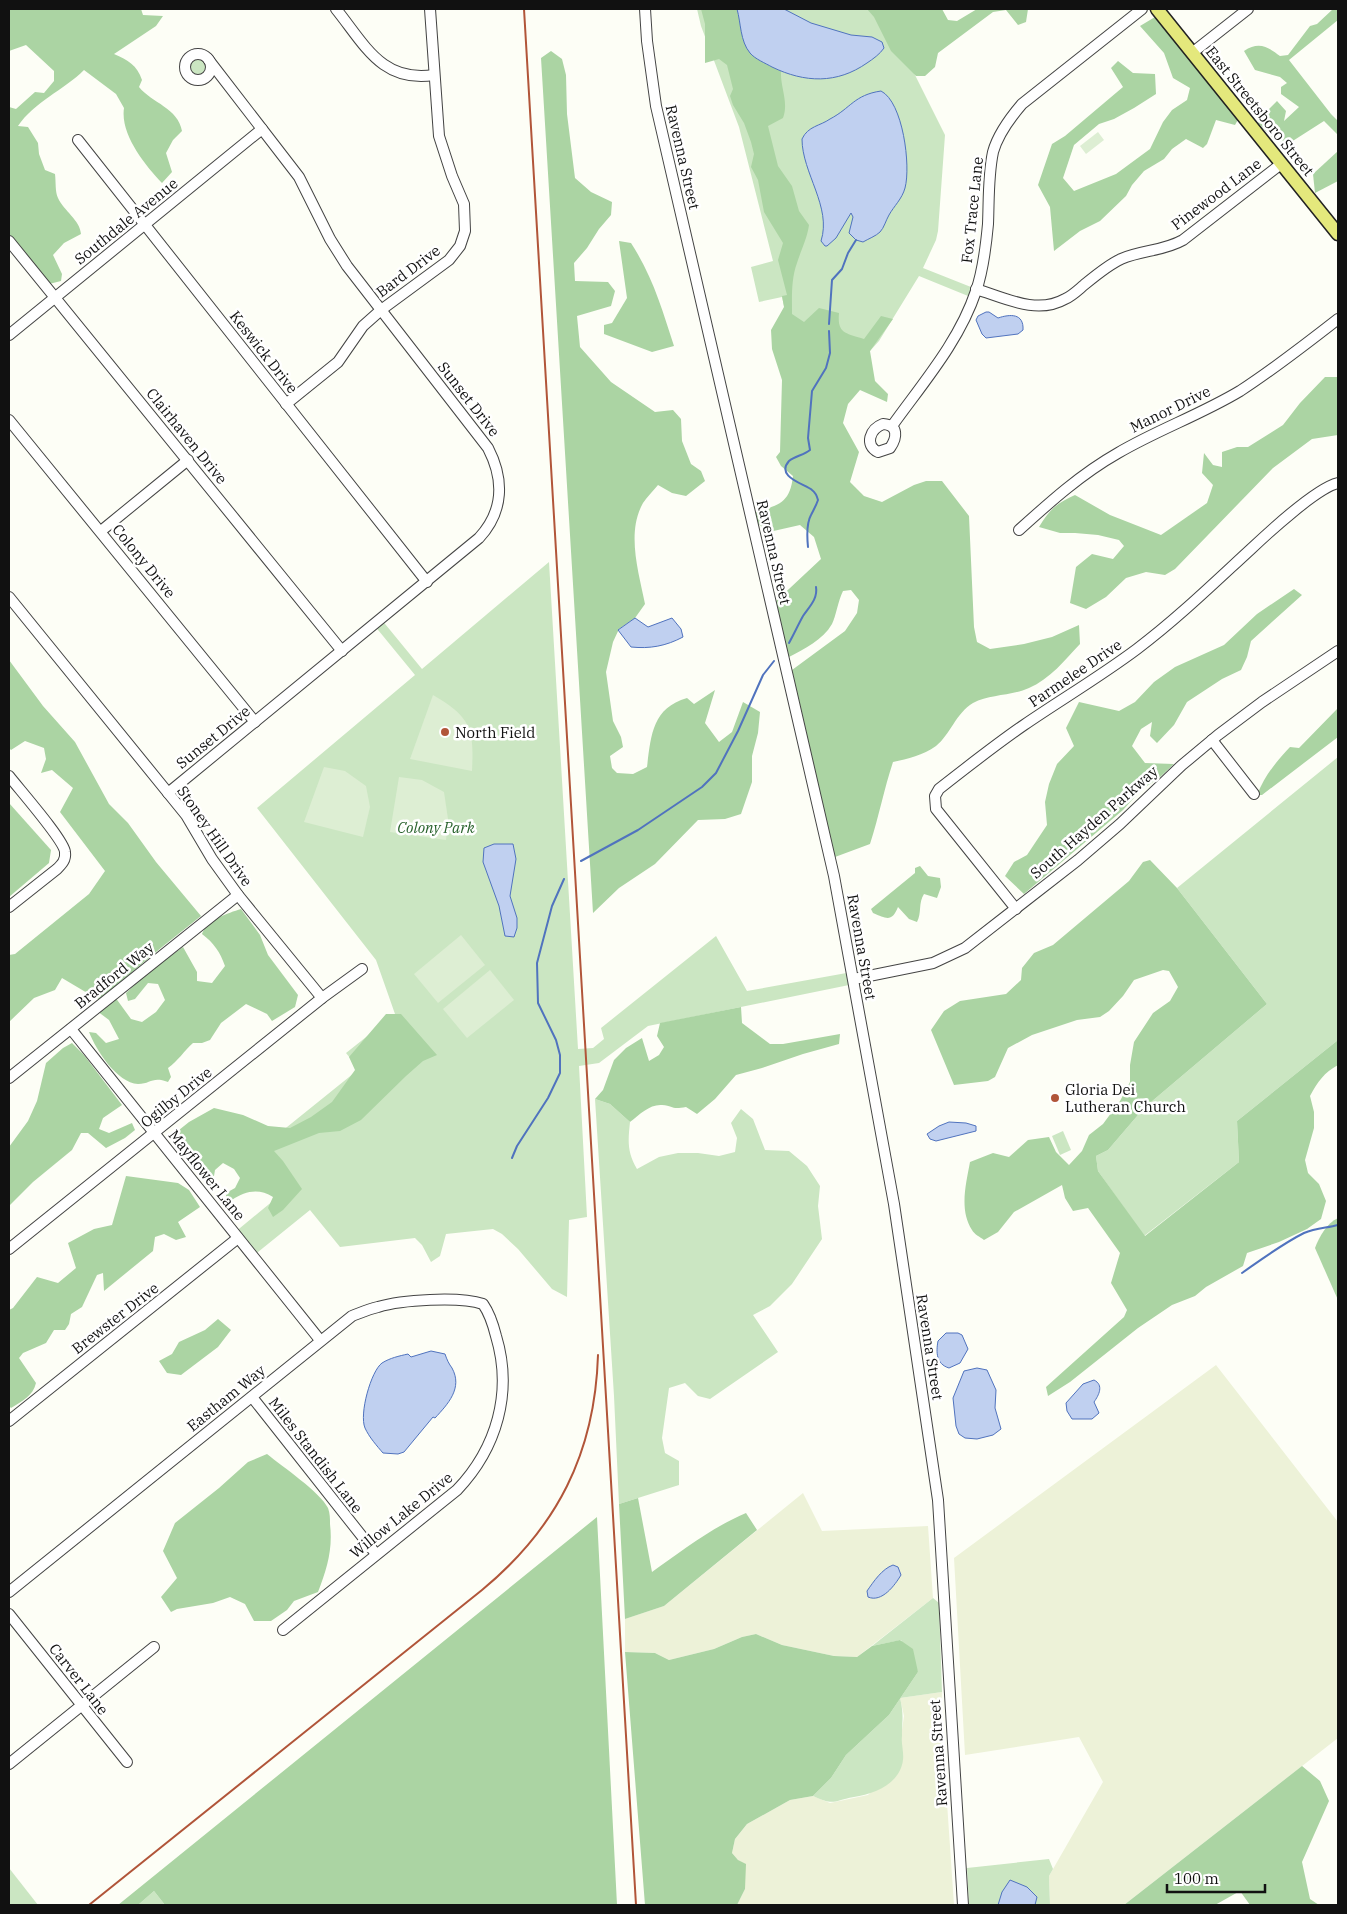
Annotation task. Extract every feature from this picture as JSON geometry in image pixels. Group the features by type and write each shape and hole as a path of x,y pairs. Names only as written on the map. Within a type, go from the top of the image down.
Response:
{"main road":[{"name":"East Streetsboro Street","path":"1157,9 1338,234"}],"street":[{"path":"336,9 371,52 391,70 409,76 434,75"},
{"name":"Bard Drive","path":"286,404 338,362 359,331 381,310 456,254 460,246 465,231 464,204 452,176 439,136 430,9"},
{"name":"Ravenna Street","path":"646,9 647,41 656,106 834,876 894,1204 938,1499 963,1905"},
{"name":"Fox Trace Lane","path":"892,426 959,330 976,289 986,242 989,180 994,151 1001,133 1010,118 1022,104 1142,9"},
{"path":"1192,53 1248,9"},
{"name":"Sunset Drive","path":"168,793 468,548 484,532 492,520 497,505 500,485 494,459 488,448 336,249 307,190 285,158 208,59"},
{"name":"Southdale Avenue","path":"9,336 262,129"},
{"name":"Keswick Drive","path":"78,140 427,582"},
{"name":"Pinewood Lane","path":"976,289 1027,305 1045,306 1055,304 1066,299 1120,260 1135,254 1165,248 1184,240 1281,164"},
{"name":"Clairhaven Drive","path":"9,241 342,651"},
{"name":"Manor Drive","path":"1019,530 1058,495 1098,465 1145,438 1186,420 1239,391 1279,364 1338,319"},
{"name":"Colony Drive","path":"9,420 255,722"},
{"path":"101,532 188,460"},
{"name":"Parmelee Drive","path":"1016,909 936,809 935,796 939,789 1022,726 1086,685 1137,649 1191,604 1261,540 1315,496 1330,485 1338,482"},
{"name":"Stoney Hill Drive","path":"9,597 186,816 212,859 238,895 322,998"},
{"name":"South Hayden Parkway","path":"854,979 918,967 950,957 978,939 1078,860 1212,740 1248,712 1338,651"},
{"path":"1212,740 1254,794"},
{"path":"9,776 60,840 65,854 62,864 57,869 9,907"},
{"name":"Bradford Way","path":"9,1078 238,895"},
{"name":"Ogilby Drive","path":"9,1249 322,998 362,969"},
{"name":"Mayflower Lane","path":"70,1029 320,1340"},
{"name":"Brewster Drive","path":"9,1421 238,1238"},
{"name":"Eastham Way","path":"9,1592 352,1316 379,1306 457,1300 483,1304 487,1309"},
{"name":"Willow Lake Drive","path":"283,1630 457,1490 478,1465 490,1445 500,1413 503,1383 498,1343 487,1309"},
{"name":"Miles Standish Lane","path":"252,1397 376,1554"},
{"name":"Carver Lane","path":"9,1614 127,1762"},
{"path":"9,1764 154,1647"}],"green space":[{"path":"9,9 141,9 143,15 163,16 156,26 114,54 135,67 142,80 139,87 144,93 170,111 180,123 182,131 173,140 166,153 172,172 162,183 135,148 126,128 124,108 116,94 84,70 32,110 18,126 28,127 38,143 39,154 45,170 55,174 58,198 78,224 81,234 64,243 53,255 62,274 61,281 49,284 9,234 9,107 16,109 35,92 44,93 54,81 54,71 26,45 9,51"},
{"path":"697,9 878,9 887,19 945,135 938,231 936,240 923,268 976,289 973,298 919,276 879,341 870,351 790,333 782,297 759,302 751,267 773,261 739,127 701,26"},
{"path":"701,9 737,9 747,48 758,58 781,71 785,112 783,118 768,126 778,166 792,186 799,211 809,225 794,275 792,314 804,322 819,308 839,313 841,329 848,334 864,339 881,316 893,319 870,351 875,381 888,394 887,402 860,390 848,404 843,423 859,452 850,482 864,496 882,502 914,485 926,481 942,481 969,516 974,627 977,642 990,649 1024,644 1052,637 1079,625 1080,644 1044,680 1022,691 986,698 973,703 962,712 936,746 926,752 893,762 870,844 835,857 792,670 845,631 857,613 859,600 851,590 843,591 832,624 824,635 813,644 789,657 774,603 821,559 814,537 800,525 769,532 756,522 756,512 782,502 789,492 793,476 781,466 776,457 780,452 782,380 772,349 771,330 784,307 782,296 787,295 778,260 783,243 764,212 758,180 751,167 754,154 751,142 744,123 730,96 733,89 727,65 719,59 705,63 705,24"},
{"path":"867,9 942,9 948,20 957,21 977,9 1028,9 1026,22 1018,25 1006,10 993,12 938,53 935,67 925,76 916,76 891,51 874,17"},
{"path":"1333,9 1338,9 1338,20 1289,60 1338,121 1338,135 1324,121 1288,144 1274,139 1258,123 1267,111 1277,101 1286,111 1284,121 1299,107 1281,94 1281,87 1287,83 1280,77 1255,70 1244,51 1254,46 1263,46 1280,56 1288,55 1310,26 1317,24"},
{"path":"1155,17 1240,116 1235,125 1216,120 1207,144 1203,148 1186,139 1172,149 1164,159 1144,171 1132,185 1126,196 1100,221 1080,231 1054,251 1050,207 1038,185 1052,144 1065,136 1123,87 1111,68 1118,61 1133,73 1155,74 1156,94 1114,119 1099,124 1074,145 1063,178 1074,191 1116,174 1150,149 1163,122 1172,110 1187,100 1190,88 1173,78 1164,53 1140,26"},
{"path":"551,51 562,59 566,75 567,114 575,178 591,192 612,202 611,215 574,263 575,281 608,282 615,291 611,306 577,316 580,347 611,382 655,412 673,410 681,419 682,441 691,464 701,471 705,481 686,496 672,493 658,485 643,503 638,515 635,527 635,553 645,604 635,618 619,629 613,642 606,672 613,721 621,737 623,747 610,756 612,768 617,773 633,774 647,767 652,734 660,716 675,703 687,698 694,704 715,690 705,723 719,742 732,732 743,702 760,712 758,733 752,756 752,782 741,814 725,819 698,820 655,864 619,888 593,913 541,58"},
{"path":"198,54 207,58 211,67 207,76 198,80 189,76 185,67 189,58"},
{"path":"1098,132 1104,140 1086,154 1080,146"},
{"path":"1338,151 1338,181 1315,193 1313,174"},
{"path":"619,241 631,243 639,256 656,293 674,346 652,352 604,334 604,325 612,323 627,298"},
{"path":"1325,377 1338,377 1338,435 1312,439 1273,468 1175,569 1165,575 1146,572 1126,578 1106,597 1086,609 1070,603 1076,567 1092,554 1113,559 1124,546 1119,540 1098,535 1060,533 1039,527 1054,508 1075,495 1110,515 1161,535 1207,503 1213,485 1202,473 1204,453 1213,465 1222,467 1222,452 1237,447 1248,447 1283,425 1300,403"},
{"name":"Colony Park","path":"549,562 578,1049 593,1048 604,1039 601,1028 716,936 747,991 852,972 854,984 648,1026 599,1063 579,1066 587,1217 569,1220 567,1297 552,1289 518,1249 502,1234 493,1229 446,1234 440,1256 431,1262 422,1245 415,1238 340,1247 310,1210 253,1256 234,1233 291,1186 261,1148 359,1069 346,1053 395,1014 376,960 257,808 415,675 374,625 381,619 422,669"},
{"path":"1294,589 1302,595 1251,641 1241,670 1222,679 1187,702 1174,725 1157,743 1150,736 1152,722 1141,729 1132,746 1145,763 1174,764 1159,778 1141,790 1123,810 1024,894 1005,876 1014,862 1027,855 1047,825 1045,802 1049,784 1057,764 1074,746 1066,728 1079,702 1119,711 1135,702 1154,682 1175,667 1224,645 1257,614"},
{"path":"9,660 43,706 75,742 109,804 128,823 156,862 201,916 99,1000 62,978 55,990 34,998 9,1022 9,955 15,954 89,894 105,871 60,812 73,788 52,770 41,773 46,759 44,748 25,741 11,750 9,748"},
{"name":"North Field","path":"433,695 455,710 468,726 472,744 472,771 410,759"},
{"path":"1338,708 1338,737 1262,795 1257,795 1271,769 1290,747 1299,748"},
{"path":"1338,757 1338,1040 1237,1121 1239,1162 1144,1236 1098,1171 1096,1156 1108,1150 1144,1108 1267,1004 1177,888"},
{"path":"324,767 345,771 366,786 370,807 363,837 304,822"},
{"path":"399,777 422,780 444,792 448,819 446,840 390,832"},
{"path":"9,803 51,850 49,863 9,897"},
{"path":"1150,860 1177,888 1267,1004 1144,1108 1108,1150 1096,1156 1098,1171 1145,1236 1239,1162 1237,1121 1338,1040 1338,1065 1322,1078 1310,1096 1314,1112 1314,1128 1305,1160 1308,1173 1319,1184 1326,1201 1321,1219 1307,1229 1279,1242 1247,1253 1243,1266 1206,1287 1195,1296 1172,1305 1138,1328 1070,1382 1048,1396 1046,1387 1124,1317 1127,1310 1111,1283 1120,1253 1088,1208 1073,1211 1065,1198 1062,1185 1014,1212 998,1232 984,1240 973,1231 966,1214 965,1197 970,1162 993,1153 1009,1157 1028,1140 1049,1137 1056,1152 1069,1165 1082,1151 1089,1135 1103,1124 1120,1101 1130,1082 1130,1065 1134,1042 1153,1013 1170,1001 1178,987 1169,971 1163,970 1134,980 1123,996 1109,1011 1100,1017 1077,1020 1032,1035 1008,1048 995,1077 988,1081 954,1085 931,1030 944,1011 960,1001 1006,994 1021,980 1022,968 1034,953 1053,945 1129,881 1143,862"},
{"path":"920,866 928,876 940,878 941,887 937,898 924,894 917,922 909,919 898,907 894,915 888,918 873,913 871,909 915,873 915,868"},
{"path":"241,909 260,935 268,955 298,995 295,1007 272,1021 267,1014 246,1004 221,1023 210,1040 202,1043 193,1043 168,1068 171,1077 168,1082 155,1080 138,1084 122,1078 102,1056 89,1032 96,1033 106,1043 119,1039 109,1020 97,1011 115,997 131,1019 142,1022 156,1012 165,1000 158,984 148,983 135,999 128,1001 126,993 147,973 183,947 197,972 197,981 212,983 225,966 216,948 202,934 213,921"},
{"path":"461,935 485,965 438,1003 414,974"},
{"path":"490,970 514,1000 467,1038 443,1009"},
{"path":"741,1007 742,1023 770,1044 783,1044 840,1034 839,1044 736,1075 715,1099 697,1114 686,1107 675,1108 658,1105 645,1110 630,1122 610,1104 595,1099 603,1090 614,1060 626,1048 642,1038 649,1061 659,1055 664,1047 657,1036 660,1023"},
{"path":"386,1014 401,1014 437,1055 423,1061 361,1120 340,1131 319,1133 274,1151 302,1189 283,1210 273,1217 268,1208 273,1197 263,1192 252,1192 242,1194 232,1200 226,1197 226,1193 235,1188 240,1178 234,1169 223,1163 215,1170 213,1182 210,1183 197,1172 174,1140 174,1134 189,1122 214,1108 243,1115 268,1126 290,1128 311,1117 332,1102 355,1070 349,1057"},
{"path":"72,1043 84,1055 122,1105 103,1118 99,1129 109,1133 132,1123 135,1130 125,1138 106,1148 88,1133 81,1133 72,1150 33,1182 9,1206 9,1147 28,1121 37,1101 46,1063 63,1048"},
{"path":"595,1099 610,1104 630,1122 629,1146 631,1157 637,1169 659,1157 678,1153 719,1156 735,1152 737,1138 731,1123 741,1109 753,1119 765,1150 789,1151 807,1166 820,1186 818,1206 822,1239 792,1284 770,1306 753,1315 778,1352 710,1399 698,1396 685,1383 669,1388 662,1438 665,1453 679,1461 679,1485 619,1504 614,1396"},
{"path":"1063,1131 1071,1150 1060,1155 1052,1136"},
{"path":"126,1176 178,1183 189,1190 200,1207 178,1222 186,1237 176,1240 164,1234 155,1237 153,1251 104,1291 103,1273 97,1275 82,1307 71,1314 69,1324 65,1330 54,1330 46,1343 23,1353 19,1358 36,1383 30,1395 11,1408 9,1406 9,1310 13,1308 37,1277 58,1283 76,1268 68,1243 94,1229 112,1225"},
{"path":"1338,1218 1338,1300 1315,1248 1330,1223"},
{"path":"218,1319 231,1330 218,1347 181,1375 167,1373 159,1361 172,1354 179,1342 205,1330"},
{"path":"1216,1365 1338,1522 1338,1738 1124,1905 1050,1905 1049,1876 1103,1782 1079,1737 965,1755 954,1558"},
{"path":"267,1454 309,1487 328,1508 331,1533 330,1550 327,1567 318,1592 294,1601 287,1610 271,1621 254,1621 245,1604 230,1597 213,1603 177,1609 171,1612 161,1597 177,1578 163,1551 175,1523 248,1462"},
{"path":"803,1493 822,1531 928,1526 933,1598 857,1657 834,1656 782,1645 756,1634 742,1637 714,1649 669,1660 655,1653 625,1652 625,1619 664,1606"},
{"path":"638,1498 652,1572 709,1532 746,1513 757,1530 664,1606 625,1619 619,1504"},
{"path":"597,1517 617,1905 165,1905 154,1891 138,1905 118,1905"},
{"path":"933,1598 939,1603 942,1692 901,1698 918,1672 901,1640 872,1646"},
{"path":"756,1634 782,1645 834,1656 857,1657 872,1646 900,1640 913,1649 918,1672 889,1715 846,1755 831,1778 813,1796 790,1800 747,1824 735,1839 732,1853 738,1860 746,1864 745,1889 737,1905 645,1905 625,1652 655,1653 669,1660 714,1649 742,1637"},
{"path":"942,1692 941,1715 954,1905 737,1905 745,1889 738,1860 732,1853 735,1839 747,1824 790,1800 813,1796 830,1803 868,1795 903,1760 901,1737 904,1716 900,1698"},
{"path":"900,1699 903,1760 897,1775 885,1786 862,1796 830,1802 813,1796 831,1778 846,1755 889,1715"},
{"path":"1302,1766 1320,1781 1329,1801 1302,1862 1310,1899 1319,1905 1250,1905 1240,1891 1215,1905 1124,1905"},
{"path":"1049,1859 1053,1869 1049,1876 1050,1905 969,1905 967,1868"},
{"path":"9,1868 38,1905 9,1905"},
{"path":"154,1891 165,1905 138,1905"}],"water":[{"path":"737,9 784,9 811,23 851,35 872,37 882,42 884,48 867,63 844,75 821,79 797,76 772,67 750,53 743,37"},
{"path":"881,91 889,97 895,108 904,135 907,178 904,192 883,228 876,235 863,242 856,240 849,233 853,217 851,213 836,238 825,246 821,241 823,216 803,152 802,139 808,131 837,115 859,99"},
{"path":"986,312 998,318 1015,316 1021,320 1023,330 1018,334 986,338 982,334 976,320 978,316"},
{"path":"635,618 648,627 672,618 681,629 683,637 658,646 645,648 631,647 618,630"},
{"path":"494,844 513,844 516,859 510,896 517,918 517,928 514,937 505,936 499,906 483,862 484,848"},
{"path":"949,1122 966,1123 976,1126 976,1131 936,1141 930,1139 927,1134"},
{"path":"946,1333 962,1335 968,1349 960,1363 949,1368 939,1361 937,1353 938,1341"},
{"path":"431,1351 445,1354 455,1375 455,1389 445,1407 435,1418 433,1417 404,1452 398,1454 383,1453 365,1428 365,1403 370,1383 382,1363 398,1356 408,1354 411,1357"},
{"path":"977,1368 987,1370 996,1390 995,1408 1001,1429 993,1435 977,1439 965,1438 959,1434 956,1426 953,1398 964,1371"},
{"path":"1094,1380 1100,1387 1094,1402 1099,1413 1092,1419 1072,1419 1067,1411 1066,1403 1083,1384"},
{"path":"893,1565 898,1567 901,1575 895,1584 888,1592 878,1598 868,1597 867,1591 875,1579 885,1569"},
{"path":"1010,1880 1027,1887 1037,1897 1035,1905 998,1905 1002,1892"}],"waterway":[{"path":"829,324 832,280 842,269 848,253 856,240"},
{"path":"808,547 808,522 818,499 812,490 788,476 786,467 791,459 810,450 808,438 812,391 826,368 830,353 829,331"},
{"path":"789,643 814,599 816,587"},
{"path":"581,861 638,830 702,787 716,773 738,731 763,675 774,661"},
{"path":"512,1158 517,1146 548,1098 560,1073 560,1055 556,1040 538,1003 537,963 552,906 564,879"},
{"path":"1242,1273 1304,1233 1338,1225"}],"railway":[{"path":"524,9 636,1905"},
{"path":"89,1905 482,1590 508,1566 531,1541 551,1514 567,1486 580,1456 589,1424 595,1391 598,1355"}],"place":[{"name":"North Field","path":"445,732"},
{"name":"Gloria Dei Lutheran Church","path":"1055,1098"}]}
